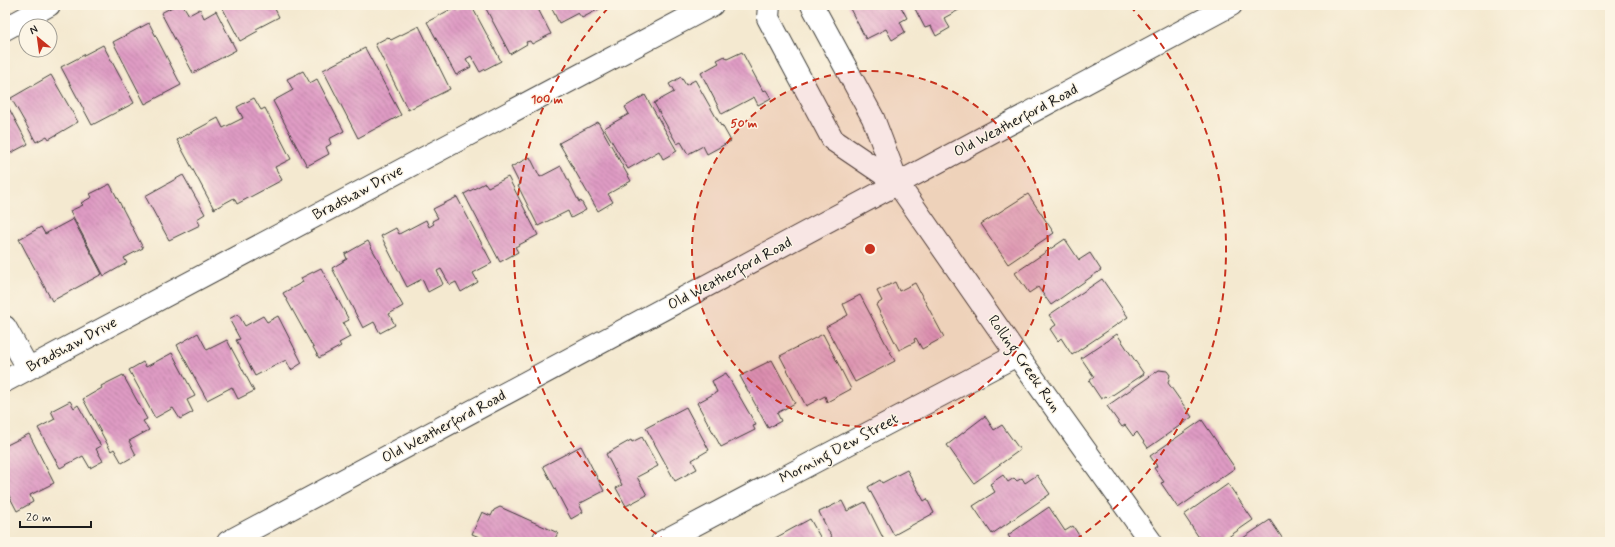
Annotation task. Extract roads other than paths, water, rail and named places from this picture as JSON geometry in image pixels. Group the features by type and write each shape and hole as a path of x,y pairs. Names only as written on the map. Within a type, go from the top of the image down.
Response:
{"street":[{"path":"5,29 49,5"},
{"name":"Bradshaw Drive","path":"5,381 712,5"},
{"path":"769,5 768,18 833,140 898,184"},
{"path":"812,5 873,118 898,184"},
{"name":"Old Weatherford Road","path":"228,542 1231,5"},
{"name":"Rolling Creek Run","path":"898,184 1017,355 1151,542"},
{"path":"5,327 28,368"},
{"name":"Morning Dew Street","path":"662,542 1017,355"}]}
